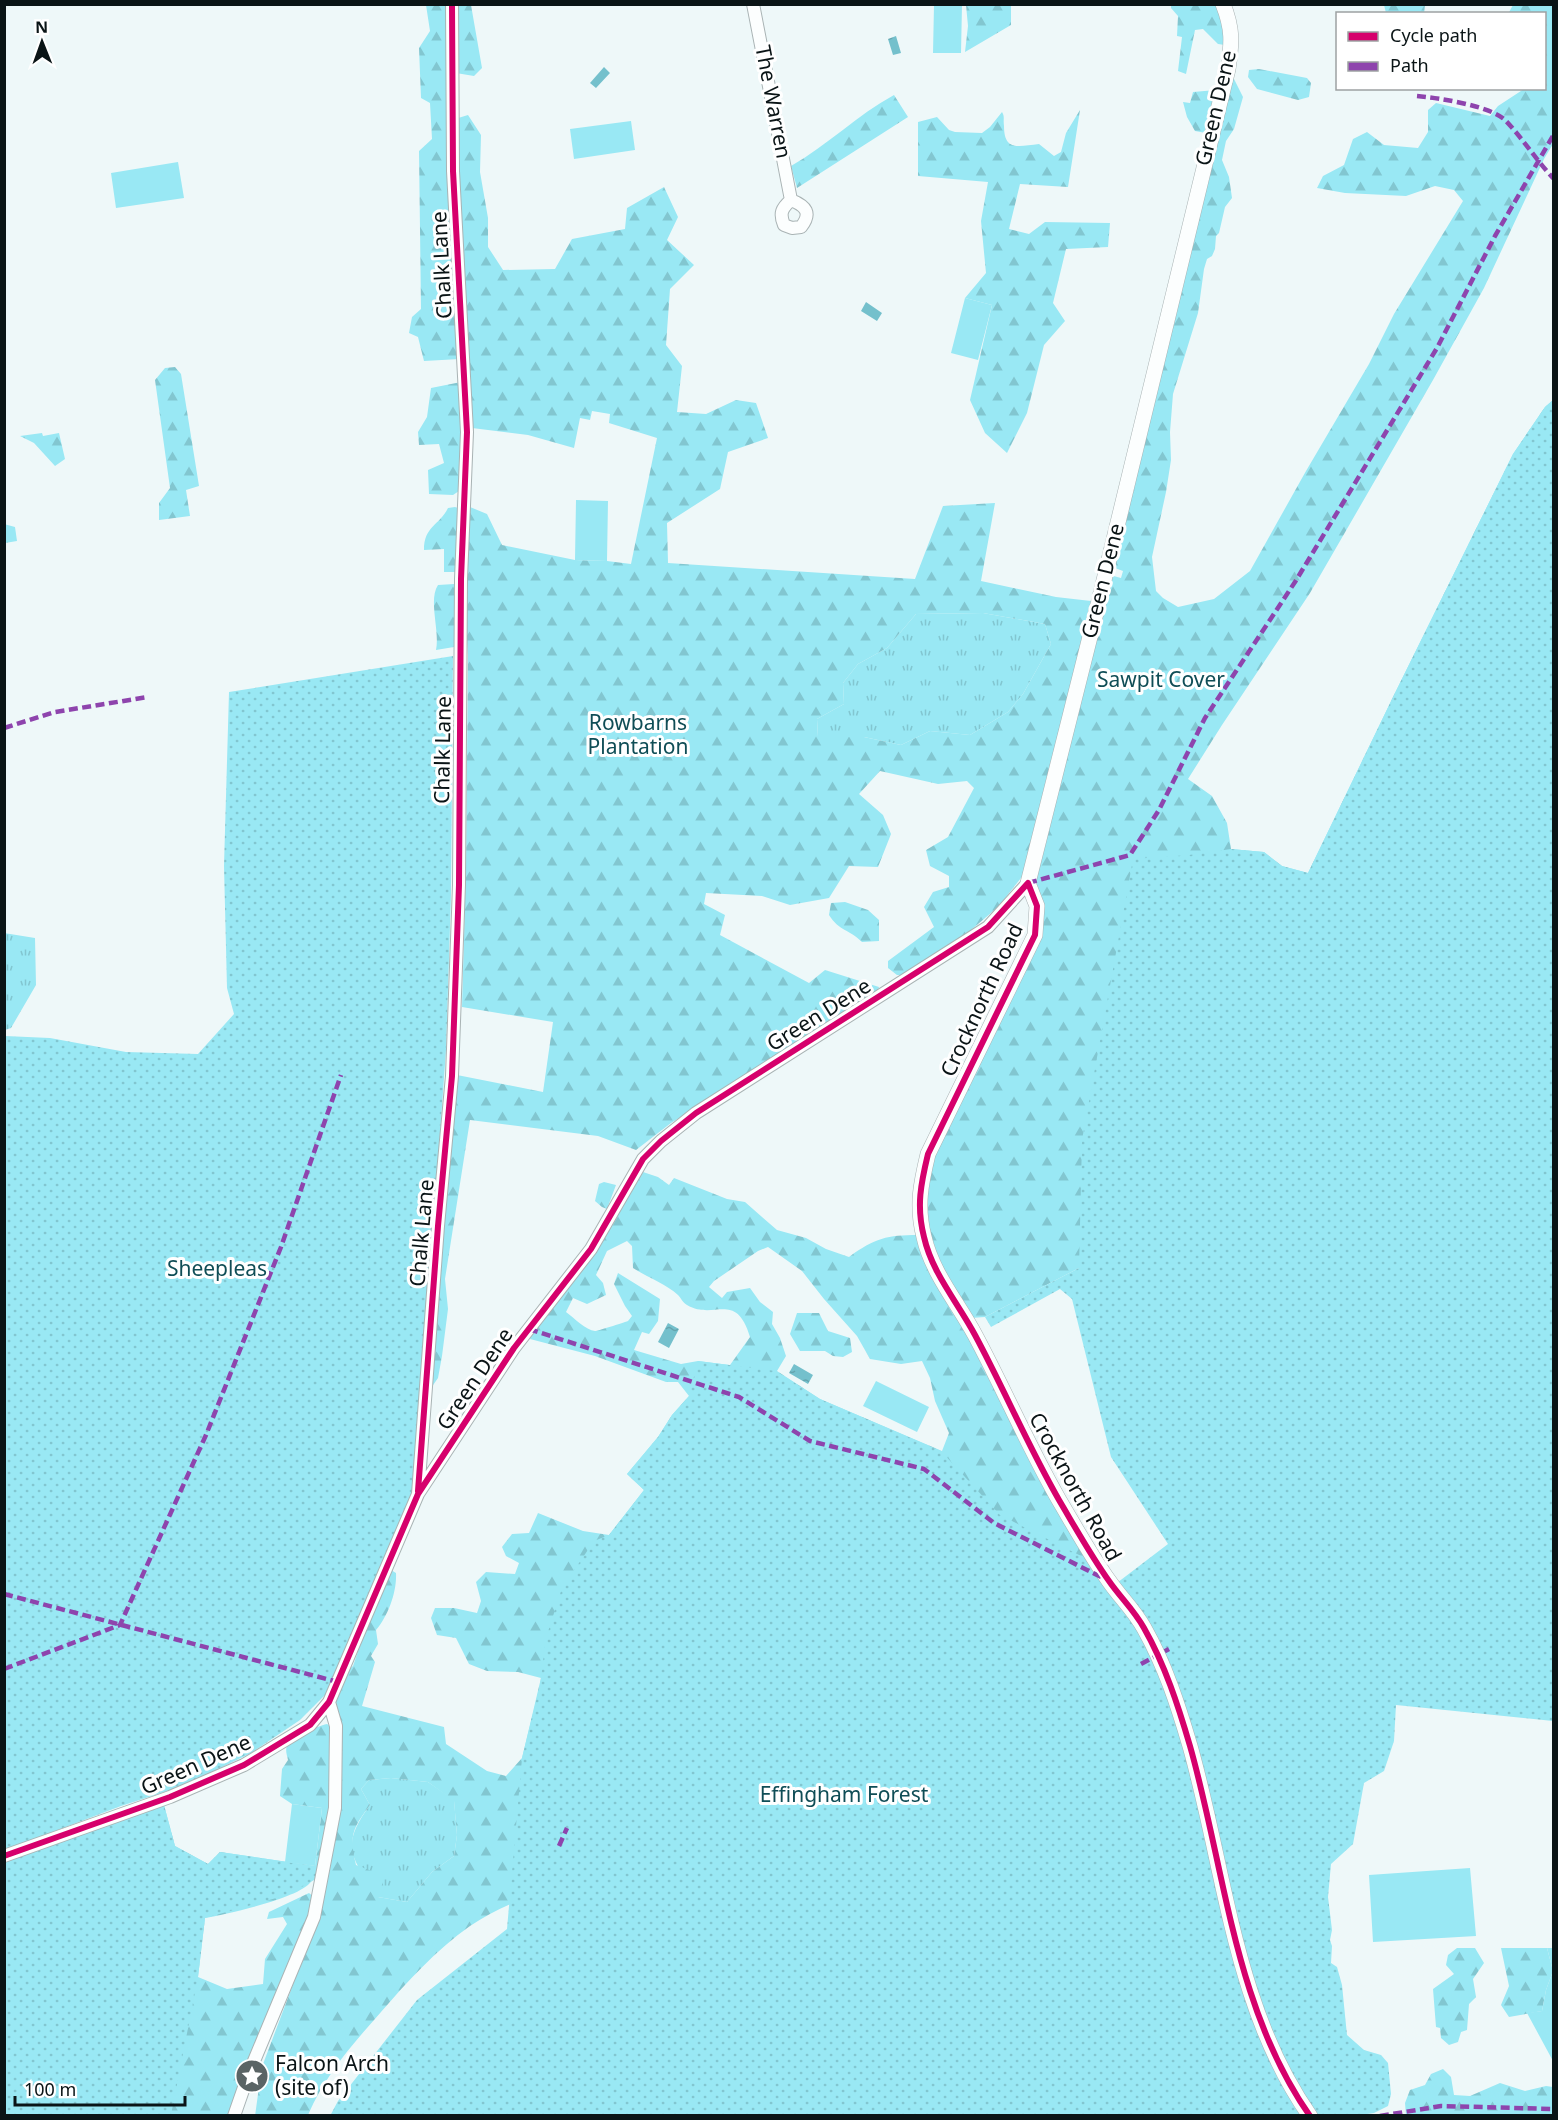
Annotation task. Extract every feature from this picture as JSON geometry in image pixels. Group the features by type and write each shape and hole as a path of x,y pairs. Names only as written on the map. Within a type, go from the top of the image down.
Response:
{"street":[{"name":"Chalk Lane","path":"418,1494 452,1076 459,885 461,579 467,432 453,171 452,4"},
{"name":"The Warren","path":"753,4 791,200"},
{"name":"Green Dene","path":"4,1856 170,1797 244,1765 310,1725 329,1702 418,1494 514,1348 591,1249 643,1159 696,1113 988,927 1028,883 1228,69 1232,39 1223,4"},
{"name":"Crocknorth Road","path":"1028,883 1037,906 1035,935 928,1154 919,1191 924,1239 934,1265 974,1333 1058,1498 1109,1581 1133,1610 1162,1663 1176,1700 1200,1782 1245,1974 1279,2063 1292,2090 1310,2115"},
{"path":"234,2115 249,2073 314,1917 335,1808 336,1726 329,1702"}],"green space":[{"path":"1384,4 1425,5 1424,12 1386,12"},
{"path":"426,5 448,5 460,359 424,361 418,337 409,333 412,317 421,309 419,151 432,139 430,103 421,98 419,48 430,31"},
{"path":"456,5 471,5 482,68 474,76 456,73"},
{"path":"934,5 962,5 961,53 933,53"},
{"path":"966,5 1011,5 1011,25 965,52 968,26"},
{"path":"1171,5 1217,5 1222,21 1225,45 1218,44 1203,29 1195,30 1186,74 1178,71 1182,37 1177,36 1178,16"},
{"name":"Sawpit Cover","path":"1513,5 1553,5 1553,144 1484,288 1433,380 1310,593 1188,779 1212,796 1227,823 1231,849 1264,852 1282,866 1308,873 1513,454 1545,407 1553,400 1553,902 1079,1268 985,1317 971,1318 938,1262 926,1233 923,1191 932,1155 1038,941 1034,889 1037,883 1034,873 1110,575 1121,578 1123,571 1112,567 1233,77 1243,97 1234,129 1226,141 1222,160 1229,177 1232,198 1225,207 1219,233 1216,236 1215,249 1212,256 1207,259 1198,313 1173,394 1170,432 1171,460 1152,557 1156,591 1178,607 1214,599 1250,571 1369,364 1394,314 1463,201 1454,190 1435,186 1406,196 1345,193 1317,188 1323,176 1344,165 1353,139 1367,132 1384,145 1418,148 1428,132 1428,110 1436,103 1490,116 1498,106 1522,90 1546,90 1546,12 1509,12"},
{"path":"1259,69 1307,78 1311,83 1309,97 1298,100 1257,89 1248,77 1249,70"},
{"path":"1216,90 1206,133 1195,131 1187,117 1183,102 1190,103 1193,92"},
{"path":"894,95 908,117 797,188 791,166"},
{"path":"1080,110 1068,187 1020,184 1009,229 1029,234 1045,222 1110,223 1108,247 1066,249 1053,303 1065,321 1044,345 1027,413 1007,453 985,433 970,400 992,305 965,298 986,273 981,221 988,182 918,176 918,122 937,117 949,130 982,133 1002,112 1005,134 1010,144 1019,146 1039,144 1054,156 1061,152 1066,133"},
{"name":"Rowbarns Plantation","path":"468,115 481,135 480,172 488,218 488,247 503,270 555,269 572,239 625,229 627,208 664,187 678,217 667,240 694,265 670,289 666,345 682,366 677,412 706,414 736,400 756,403 768,438 728,452 720,489 667,523 668,563 915,579 943,506 995,503 981,581 1056,597 1091,601 1025,873 998,907 971,930 905,975 897,975 888,968 888,961 934,927 924,907 933,892 949,887 949,876 930,866 926,850 948,837 974,788 967,781 938,784 880,771 859,794 883,815 891,834 878,867 849,866 829,898 790,905 762,896 706,893 704,904 725,915 720,935 809,983 825,970 879,987 877,994 671,1123 636,1150 598,1136 470,1120 445,1279 448,1309 442,1356 438,1378 429,1391 457,1075 543,1092 553,1022 462,1007 468,655 465,607 470,507 487,514 502,545 575,560 631,564 657,438 609,423 610,414 592,411 590,420 580,418 574,448 528,435 472,428 455,119","holes":["983,613 1045,624 1051,644 1023,694 1008,712 970,735 930,731 901,745 864,737 818,737 817,719 844,704 843,683 858,664 887,648 916,614"]},
{"path":"631,121 635,150 574,159 570,129"},
{"path":"178,162 184,198 116,208 111,173"},
{"path":"965,298 992,305 978,360 951,353"},
{"path":"175,367 181,374 199,486 186,490 190,516 159,520 159,503 170,488 155,380 165,368"},
{"path":"461,382 462,489 453,495 429,494 428,470 444,463 439,444 419,445 418,432 427,417 431,388"},
{"name":"Effingham Forest","path":"1553,400 1553,1721 1396,1705 1394,1741 1384,1771 1364,1783 1353,1844 1331,1864 1328,1897 1332,1930 1331,1963 1337,1967 1342,1985 1347,2035 1364,2050 1381,2055 1388,2063 1391,2094 1388,2106 1374,2113 1354,2116 330,2116 338,2101 417,2000 507,1929 522,1758 540,1685 546,1638 562,1588 594,1541 609,1535 644,1490 627,1474 689,1396 698,1361 776,1371 820,1399 941,1451 1000,1515 1091,1561 1109,1589 1168,1544 1111,1457 1072,1299 1060,1289 991,1327 985,1317 1079,1268 1082,1140 1133,859 1231,849 1264,852 1282,866 1308,873 1513,454 1545,407"},
{"path":"42,433 43,436 59,433 65,459 55,466 34,443 20,436"},
{"path":"576,500 608,501 607,561 575,560"},
{"path":"448,508 461,509 459,569 455,572 444,572 444,549 424,550 426,536"},
{"path":"4,524 15,527 17,541 5,543"},
{"path":"454,584 456,587 457,643 454,647 436,650 435,591 438,585"},
{"path":"983,613 1045,624 1051,644 1023,694 1008,712 970,735 930,731 901,745 864,737 818,737 817,719 844,704 843,683 858,664 887,648 916,614"},
{"name":"Sheepleas","path":"453,656 451,895 446,1050 415,1483 407,1509 325,1695 300,1720 251,1753 183,1786 121,1806 5,1850 5,1036 50,1038 126,1052 198,1054 234,1014 227,988 224,866 229,692"},
{"path":"845,902 868,910 879,920 879,941 862,942 833,920 829,915 831,903"},
{"path":"4,933 35,938 36,985 11,1028 5,1030"},
{"path":"643,1172 658,1177 669,1185 674,1178 727,1199 745,1202 777,1230 806,1238 826,1249 849,1257 882,1239 918,1235 1091,1561 535,1893 470,1926 423,1966 359,2037 331,2073 308,2115 255,2116 259,2087 257,2080 320,1913 339,1807 333,1708 348,1670 353,1666 391,1570 396,1573 395,1588 388,1611 376,1630 378,1644 371,1656 375,1662 362,1706 444,1727 446,1744 487,1771 506,1776 522,1758 541,1678 518,1672 487,1671 469,1664 456,1638 437,1635 431,1618 435,1608 454,1608 477,1613 481,1601 476,1582 486,1572 515,1574 519,1563 506,1556 502,1547 512,1534 529,1533 538,1513 583,1531 609,1535 644,1490 627,1474 689,1396 678,1382 666,1382 595,1356 530,1339 536,1326 600,1246","holes":["627,1241 632,1246 633,1268 673,1291 686,1304 697,1309 723,1309 738,1314 750,1337 730,1365 698,1361 681,1364 634,1350 642,1332 649,1334 658,1321 660,1299 618,1273 614,1284 632,1316 628,1321 595,1331 584,1326 566,1312 573,1298 587,1304 606,1295 603,1283 596,1275 607,1251","768,1247 802,1271 857,1336 870,1359 901,1364 922,1361 930,1378 935,1401 949,1433 942,1451 820,1399 777,1371 786,1356 772,1324 773,1312 760,1302 750,1288 727,1292 722,1298 709,1287 714,1281 758,1251","391,1778 428,1782 454,1801 457,1835 454,1856 432,1872 407,1902 378,1897 385,1876 356,1865 353,1847 354,1833 359,1820 370,1805 361,1789 369,1780"]},
{"path":"604,1182 616,1185 607,1209 595,1201 599,1184"},
{"path":"797,1313 819,1313 828,1331 850,1338 852,1352 843,1357 833,1356 825,1351 800,1351 790,1334"},
{"path":"876,1381 929,1407 917,1432 863,1406"},
{"path":"327,1724 333,1728 332,1810 325,1854 318,1871 309,1884 290,1895 260,1905 205,1918 198,1977 227,1989 263,1984 265,1959 287,1924 283,1917 267,1919 269,1912 309,1893 314,1897 309,1918 231,2115 5,2116 164,1805 175,1846 208,1864 220,1852 315,1866 322,1808 292,1804 280,1796 282,1769 288,1760 287,1746 294,1738"},
{"path":"391,1778 428,1782 454,1800 457,1835 454,1856 432,1872 407,1902 378,1897 361,1872 353,1852 352,1842 355,1832 360,1819 370,1805 361,1789 369,1780"},
{"path":"292,1804 322,1808 315,1866 285,1862"},
{"path":"164,1805 175,1846 208,1864 220,1852 321,1867 316,1879 287,1895 205,1918 198,1977 171,2115 5,2116 5,1860"},
{"path":"1470,1868 1476,1936 1373,1942 1369,1875"},
{"path":"1457,1948 1475,1948 1484,1963 1473,1979 1476,1997 1469,2004 1467,2030 1461,2032 1458,2042 1449,2045 1441,2038 1440,2028 1436,2027 1433,1989 1454,1974 1446,1965 1448,1955"},
{"path":"1501,1948 1547,1948 1553,1971 1542,2011 1509,2017 1501,2005 1509,1986"},
{"path":"1547,1948 1553,1948 1553,1971"},
{"path":"1553,1971 1553,2061 1527,2013 1542,2011"},
{"path":"1443,2069 1451,2077 1454,2095 1470,2096 1500,2083 1525,2091 1546,2086 1553,2087 1553,2115 1406,2115 1405,2103 1410,2090 1425,2085 1431,2074"}],"water":[{"path":"896,36 901,53 893,55 888,39"},
{"path":"604,67 610,73 596,88 590,83"},
{"path":"866,302 882,313 877,321 861,311"},
{"path":"668,1323 679,1329 669,1348 658,1342"},
{"path":"794,1364 813,1375 808,1384 789,1373"}],"marked path":[{"path":"1417,96 1477,107 1499,116 1506,121 1554,179"},
{"path":"1028,883 1130,855 1159,810 1205,718 1295,582 1437,348 1495,236 1554,134"},
{"path":"4,728 55,712 148,697"},
{"path":"4,1669 120,1625 206,1435 281,1247 341,1075"},
{"path":"529,1329 739,1397 810,1441 924,1469 994,1523 1103,1578"},
{"path":"4,1594 338,1682"},
{"path":"1141,1664 1169,1649"},
{"path":"559,1846 567,1828"},
{"path":"1380,2116 1441,2106 1554,2109"}],"cycle path":[{"path":"418,1491 452,1076 459,885 461,579 467,432 453,171 452,4"},
{"path":"4,1856 170,1797 244,1765 310,1725 329,1702 418,1494 514,1348 591,1249 643,1159 696,1113 988,927 1028,883 1037,906 1035,935 928,1154 920,1195 920,1215 924,1237 939,1275 975,1335 1059,1500 1102,1571 1140,1621 1165,1671 1190,1746 1248,1984 1264,2030 1284,2074 1310,2116"}],"place":[{"name":"Falcon Arch (site of)","path":"252,2076"}]}
